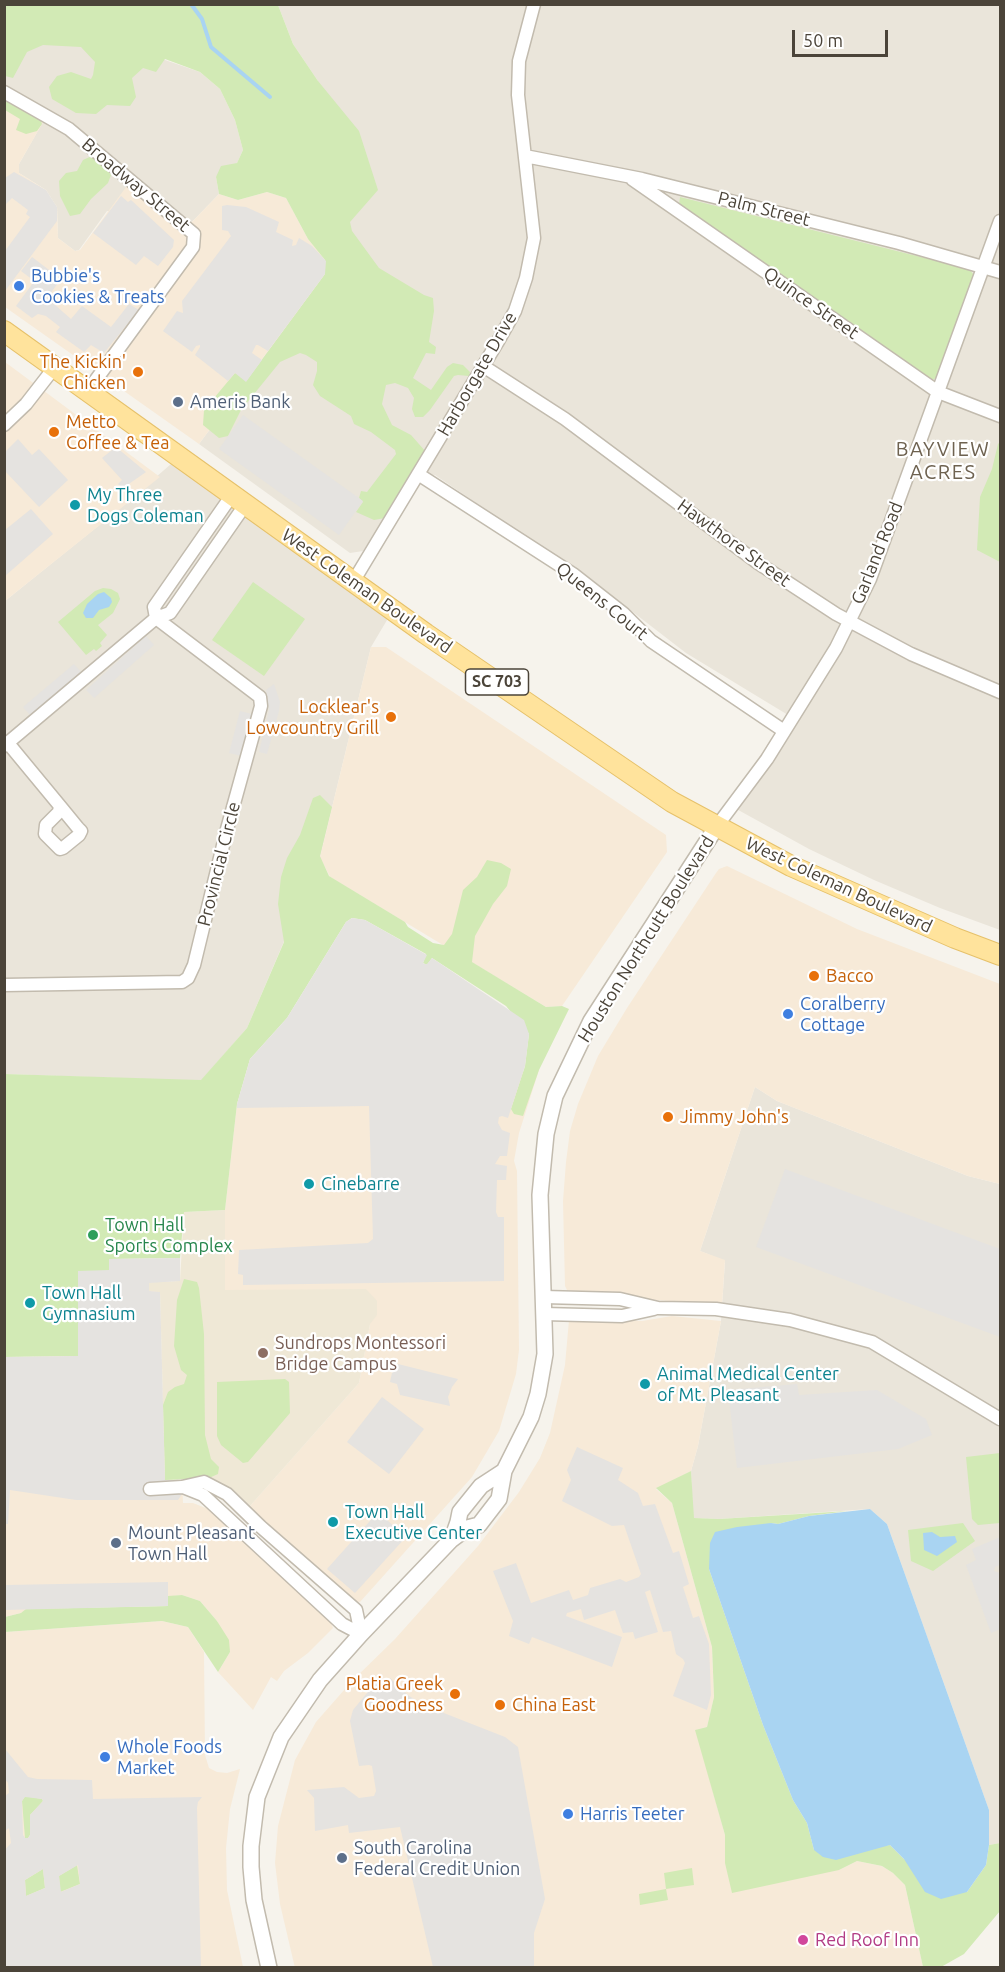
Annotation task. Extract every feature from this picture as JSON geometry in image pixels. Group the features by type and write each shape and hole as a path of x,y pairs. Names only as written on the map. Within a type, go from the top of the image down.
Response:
{"main road":[{"name":"West Coleman Boulevard","path":"4,331 353,582 672,802 791,866 955,938 1000,955"}],"street":[{"name":"Harborgate Drive","path":"353,582 515,311 526,278 534,238 518,95 519,61 534,4"},
{"name":"Broadway Street","path":"4,92 69,129 194,234 194,247 87,392"},
{"name":"Palm Street","path":"525,156 628,176 899,243 1000,272"},
{"name":"Quince Street","path":"628,176 938,392 1000,416"},
{"name":"Garland Road","path":"717,826 767,759 836,648 870,579 1000,221"},
{"name":"Hawthore Street","path":"483,366 565,419 758,563 849,622 911,654 1000,692"},
{"path":"4,425 26,404 54,368"},
{"name":"Queens Court","path":"418,474 573,574 624,614 651,641 784,731"},
{"path":"60,806 6,745 156,618 170,613 239,500"},
{"name":"Provincial Circle","path":"4,985 182,982 192,972 261,705 260,697 247,686 156,618"},
{"name":"Houston Northcutt Boulevard","path":"269,1968 254,1900 251,1867 257,1797 281,1737 320,1680 451,1540 467,1528 479,1525 499,1499 504,1471 531,1417 538,1394 545,1354 542,1169 546,1134 555,1096 591,1021 717,826"},
{"path":"544,1297 620,1299 658,1308 716,1309 790,1320 872,1341 1000,1419"},
{"path":"544,1314 622,1316 658,1308"},
{"name":"Houston Northcutt Boulevard","path":"451,1540 460,1512 481,1486 504,1471"},
{"path":"150,1489 182,1487 204,1482 227,1494 261,1527 356,1610 361,1634"},
{"path":"182,1487 202,1495 342,1624 361,1634"}],"shaded area":[{"path":"4,5 200,72 220,89 235,120 243,150 237,163 216,177 219,194 190,224 107,211 79,250 75,251 58,238 57,207 46,190 19,173 19,164 48,113 5,86"},
{"path":"278,5 1000,5 1000,930 874,880 809,849 731,806 728,802 788,715 686,653 603,589 435,475 414,474 363,551 350,553 199,444 325,274 318,81 293,44"},
{"path":"4,86 49,112 19,164 19,173 46,190 57,207 58,238 75,251 80,250 134,176 190,224 219,194 238,200 267,192 286,198 308,239 326,261 325,274 199,444 5,307"},
{"path":"14,172 46,190 57,207 57,221 5,291 5,251 30,217 26,214 28,210 12,198 5,205 5,178"},
{"path":"121,196 128,202 131,200 174,240 173,247 158,266 144,256 136,265 93,233"},
{"path":"222,206 246,207 279,222 276,232 293,240 292,246 296,245 299,238 312,246 326,261 325,274 268,351 256,345 252,353 262,360 246,382 235,373 228,381 195,355 200,345 196,346 192,352 163,331 177,311 183,313 182,301 231,236 228,231 222,230"},
{"path":"32,257 61,279 47,298 71,319 82,306 111,327 129,304 139,310 104,353 91,345 84,352 56,332 60,327 46,316 38,314 32,318 16,306 33,283 33,280 21,271"},
{"path":"5,362 160,477 5,601"},
{"path":"243,415 363,501 339,535 219,449"},
{"path":"18,439 32,455 39,449 68,480 39,507 5,471 5,452"},
{"path":"116,447 146,472 123,488 118,484 122,480 102,458"},
{"path":"179,457 393,610 371,647 320,857 247,1028 201,1081 5,1074 5,601 124,505"},
{"path":"31,509 53,534 5,576 5,530"},
{"path":"146,636 154,645 94,698 86,690"},
{"path":"371,647 386,647 666,835 667,852 562,1006 546,1007 330,877 320,857"},
{"path":"74,664 81,672 30,715 23,707"},
{"path":"274,684 280,702 267,754 259,752 269,710 266,690"},
{"path":"240,711 252,714 241,756 229,753"},
{"path":"727,866 857,929 1000,984 1000,1184 968,1176 777,1101 755,1087 700,1251 725,1260 722,1305 655,1300 628,1295 571,1292 565,1286 563,1201 570,1131 578,1104 598,1056 627,1008 716,873"},
{"path":"352,918 365,920 427,955 423,963 427,964 432,958 524,1020 529,1034 525,1066 508,1118 499,1117 498,1123 502,1130 510,1133 507,1156 500,1156 495,1164 507,1166 506,1180 497,1180 496,1212 498,1217 504,1217 504,1281 243,1285 243,1275 238,1274 239,1250 368,1243 373,1239 369,1106 237,1108 250,1059 287,1018 346,922"},
{"path":"539,1070 519,1133 514,1161 517,1171 519,1350 516,1374 499,1431 472,1477 360,1602 354,1601 276,1535 250,1506 359,1383 370,1324 225,1290 225,1210 237,1104"},
{"path":"755,1087 777,1101 968,1176 1000,1184 1000,1843 989,1845 989,1810 887,1524 870,1509 719,1519 693,1518 691,1471 698,1446 721,1321 725,1261 700,1251"},
{"path":"785,1169 1000,1249 1000,1337 756,1247"},
{"name":"Sundrops Montessori Bridge Campus","path":"225,1210 225,1290 366,1289 377,1301 377,1315 370,1324 359,1383 250,1506 232,1489 209,1478 165,1480 160,1292 149,1291 149,1282 180,1281 184,1212"},
{"path":"180,1258 160,1292 165,1480 182,1480 183,1503 193,1503 208,1509 331,1623 333,1628 308,1653 284,1671 277,1681 271,1677 253,1710 218,1672 230,1652 217,1621 200,1601 182,1595 21,1613 5,1617 4,1357 78,1356"},
{"path":"180,1258 180,1281 149,1283 149,1291 160,1292 165,1480 182,1480 182,1494 178,1500 76,1500 10,1490 8,1524 5,1524 4,1357 78,1356 78,1271 109,1270 109,1259"},
{"path":"672,1316 721,1321 698,1446 691,1471 656,1489 672,1503 712,1647 714,1697 707,1727 696,1730 725,1835 726,1847 839,1870 857,1861 882,1866 905,1885 923,1967 295,1968 280,1904 275,1863 278,1826 295,1760 316,1722 352,1681 395,1639 478,1546 519,1492 540,1458 550,1433 565,1365 569,1320 573,1317 642,1321"},
{"path":"398,1364 458,1379 448,1397 450,1406 400,1395 397,1384 390,1382 392,1373 397,1369"},
{"path":"797,1384 799,1395 877,1390 926,1419 932,1435 898,1449 737,1468 728,1390"},
{"path":"382,1397 424,1429 389,1474 347,1442"},
{"path":"577,1447 623,1468 618,1480 638,1493 643,1506 655,1504 673,1553 679,1551 689,1584 683,1587 693,1618 699,1616 709,1644 711,1695 707,1710 673,1696 685,1663 676,1654 671,1631 663,1632 650,1590 645,1592 658,1632 635,1639 633,1632 623,1633 615,1610 584,1620 581,1609 567,1613 566,1616 622,1637 612,1667 532,1637 529,1644 509,1636 513,1621 493,1571 516,1563 531,1603 569,1590 573,1600 588,1595 590,1588 620,1579 626,1582 641,1574 624,1525 612,1526 562,1501 571,1480 567,1470"},
{"path":"378,1512 406,1537 355,1593 327,1569"},
{"path":"1000,1537 1000,1565 995,1567 994,1571 1000,1573 1000,1629 991,1633 966,1565 976,1560 972,1549"},
{"path":"168,1582 168,1606 5,1610 5,1585"},
{"path":"162,1621 188,1627 204,1652 205,1755 209,1768 227,1773 240,1769 230,1809 226,1848 227,1890 243,1967 5,1968 5,1632"},
{"path":"390,1678 409,1696 426,1706 505,1737 518,1747 545,1899 534,1933 534,1967 433,1967 400,1827 349,1833 348,1825 315,1831 314,1798 307,1790 344,1787 359,1798 374,1796 376,1791 372,1766 359,1766 350,1721 353,1710 377,1681 383,1687 387,1687"},
{"path":"5,1749 28,1777 92,1780 93,1799 202,1797 197,1808 201,1967 5,1967 5,1850 11,1843 9,1828 5,1831 5,1796 9,1793 5,1779","holes":["25,1797 43,1801 30,1815 28,1838 23,1835 22,1801","78,1865 80,1884 61,1892 59,1876","43,1869 45,1888 26,1896 25,1880"]}],"green space":[{"path":"4,5 278,5 293,44 318,81 359,131 378,190 350,222 352,231 379,268 433,298 434,311 429,342 436,347 435,354 426,353 413,378 431,390 447,367 453,363 463,365 470,372 469,376 454,376 423,417 415,417 412,409 414,398 408,388 395,383 386,385 382,404 392,425 411,435 426,452 385,518 374,520 356,512 363,502 359,498 361,491 367,492 396,454 395,450 371,432 354,424 351,416 320,396 313,385 317,362 306,355 300,353 280,362 241,410 228,436 219,438 203,425 204,410 235,373 247,380 325,274 325,260 308,239 286,198 267,192 238,200 219,194 216,177 221,166 237,163 243,150 235,120 220,89 200,72 165,59 156,72 143,68 132,78 136,97 130,106 107,105 96,114 76,113 52,99 49,87 57,76 71,72 91,79 95,62 81,47 43,45 27,52 13,78 5,76"},
{"path":"4,100 40,117 42,124 37,131 26,134 16,130 20,119 5,110"},
{"path":"94,155 111,175 108,183 91,199 80,214 70,216 60,196 59,181 66,173 77,171 83,160"},
{"path":"680,197 969,269 974,275 936,378 927,379 679,205"},
{"path":"1000,442 1000,562 977,550 980,497"},
{"path":"253,582 305,619 264,676 212,640"},
{"path":"103,588 118,593 120,599 113,613 98,625 107,635 100,643 102,646 86,655 58,622 95,591"},
{"name":"Town Hall Sports Complex","path":"320,795 332,807 320,856 329,876 405,922 408,927 433,943 444,945 452,934 463,890 477,877 487,860 501,863 511,869 507,886 493,904 475,936 472,962 546,1007 562,1006 569,1009 539,1070 523,1116 514,1114 511,1109 525,1066 529,1034 506,1006 432,958 427,965 423,963 426,954 365,920 352,918 346,922 287,1018 250,1059 237,1104 225,1210 184,1212 180,1258 110,1259 110,1270 79,1356 5,1357 5,1074 201,1080 247,1028 284,942 278,904 281,877 287,858 300,835 313,798"},
{"path":"184,1279 197,1282 199,1288 204,1334 205,1435 211,1459 219,1467 218,1474 209,1478 165,1480 163,1405 168,1392 184,1384 187,1375 181,1370 174,1346 177,1300"},
{"path":"285,1379 289,1382 290,1413 248,1462 243,1463 221,1445 217,1436 217,1382"},
{"path":"1000,1453 1000,1523 978,1525 972,1519 966,1457"},
{"path":"691,1471 694,1518 719,1519 848,1511 809,1516 778,1524 771,1523 709,1569 763,1725 793,1800 807,1823 814,1850 890,1845 904,1859 967,1892 986,1865 989,1845 1000,1843 1000,1911 964,1954 941,1967 923,1967 905,1885 882,1866 857,1861 839,1870 732,1893 725,1863 725,1835 695,1730 707,1727 714,1697 712,1647 672,1503 656,1488"},
{"path":"963,1523 975,1541 933,1571 911,1561 908,1530"},
{"path":"182,1595 200,1601 229,1640 230,1652 218,1672 188,1627 162,1621 5,1632 5,1617 21,1613 26,1609 168,1606 168,1596"},
{"path":"25,1796 43,1801 30,1815 28,1838 25,1838 22,1801"},
{"path":"77,1865 80,1884 60,1892 59,1876"},
{"path":"692,1868 694,1885 666,1889 664,1873"},
{"path":"43,1869 45,1888 26,1896 25,1880"},
{"path":"666,1889 668,1900 640,1905 639,1894"}],"water":[{"path":"104,592 111,598 112,602 109,607 99,610 93,618 86,618 83,613 87,604 98,594"},
{"path":"870,1509 887,1524 989,1810 989,1845 986,1865 967,1892 941,1899 925,1892 904,1859 890,1845 836,1860 823,1857 814,1850 807,1823 793,1800 763,1725 709,1569 710,1543 715,1532 737,1527 778,1524 809,1516"},
{"path":"932,1532 940,1537 955,1536 957,1542 937,1556 924,1550 923,1533"}],"waterway":[{"path":"191,4 202,19 211,47 270,97"}],"place":[{"name":"Bubbie's Cookies & Treats","path":"19,286"},
{"name":"The Kickin' Chicken","path":"138,372"},
{"name":"Ameris Bank","path":"178,402"},
{"name":"Metto Coffee & Tea","path":"54,432"},
{"name":"My Three Dogs Coleman","path":"75,505"},
{"name":"Locklear's Lowcountry Grill","path":"391,717"},
{"name":"Bacco","path":"814,976"},
{"name":"Coralberry Cottage","path":"788,1014"},
{"name":"Jimmy John's","path":"668,1117"},
{"name":"Cinebarre","path":"309,1184"},
{"name":"Town Hall Sports Complex","path":"93,1235"},
{"name":"Town Hall Gymnasium","path":"30,1303"},
{"name":"Sundrops Montessori Bridge Campus","path":"263,1353"},
{"name":"Animal Medical Center of Mt. Pleasant","path":"645,1384"},
{"name":"Town Hall Executive Center","path":"333,1522"},
{"name":"Mount Pleasant Town Hall","path":"116,1543"},
{"name":"Platia Greek Goodness","path":"455,1694"},
{"name":"China East","path":"500,1705"},
{"name":"Whole Foods Market","path":"105,1757"},
{"name":"Harris Teeter","path":"568,1814"},
{"name":"South Carolina Federal Credit Union","path":"342,1858"},
{"name":"Red Roof Inn","path":"803,1940"}],"district":[{"name":"BAYVIEW ACRES","path":"943,460"}]}
